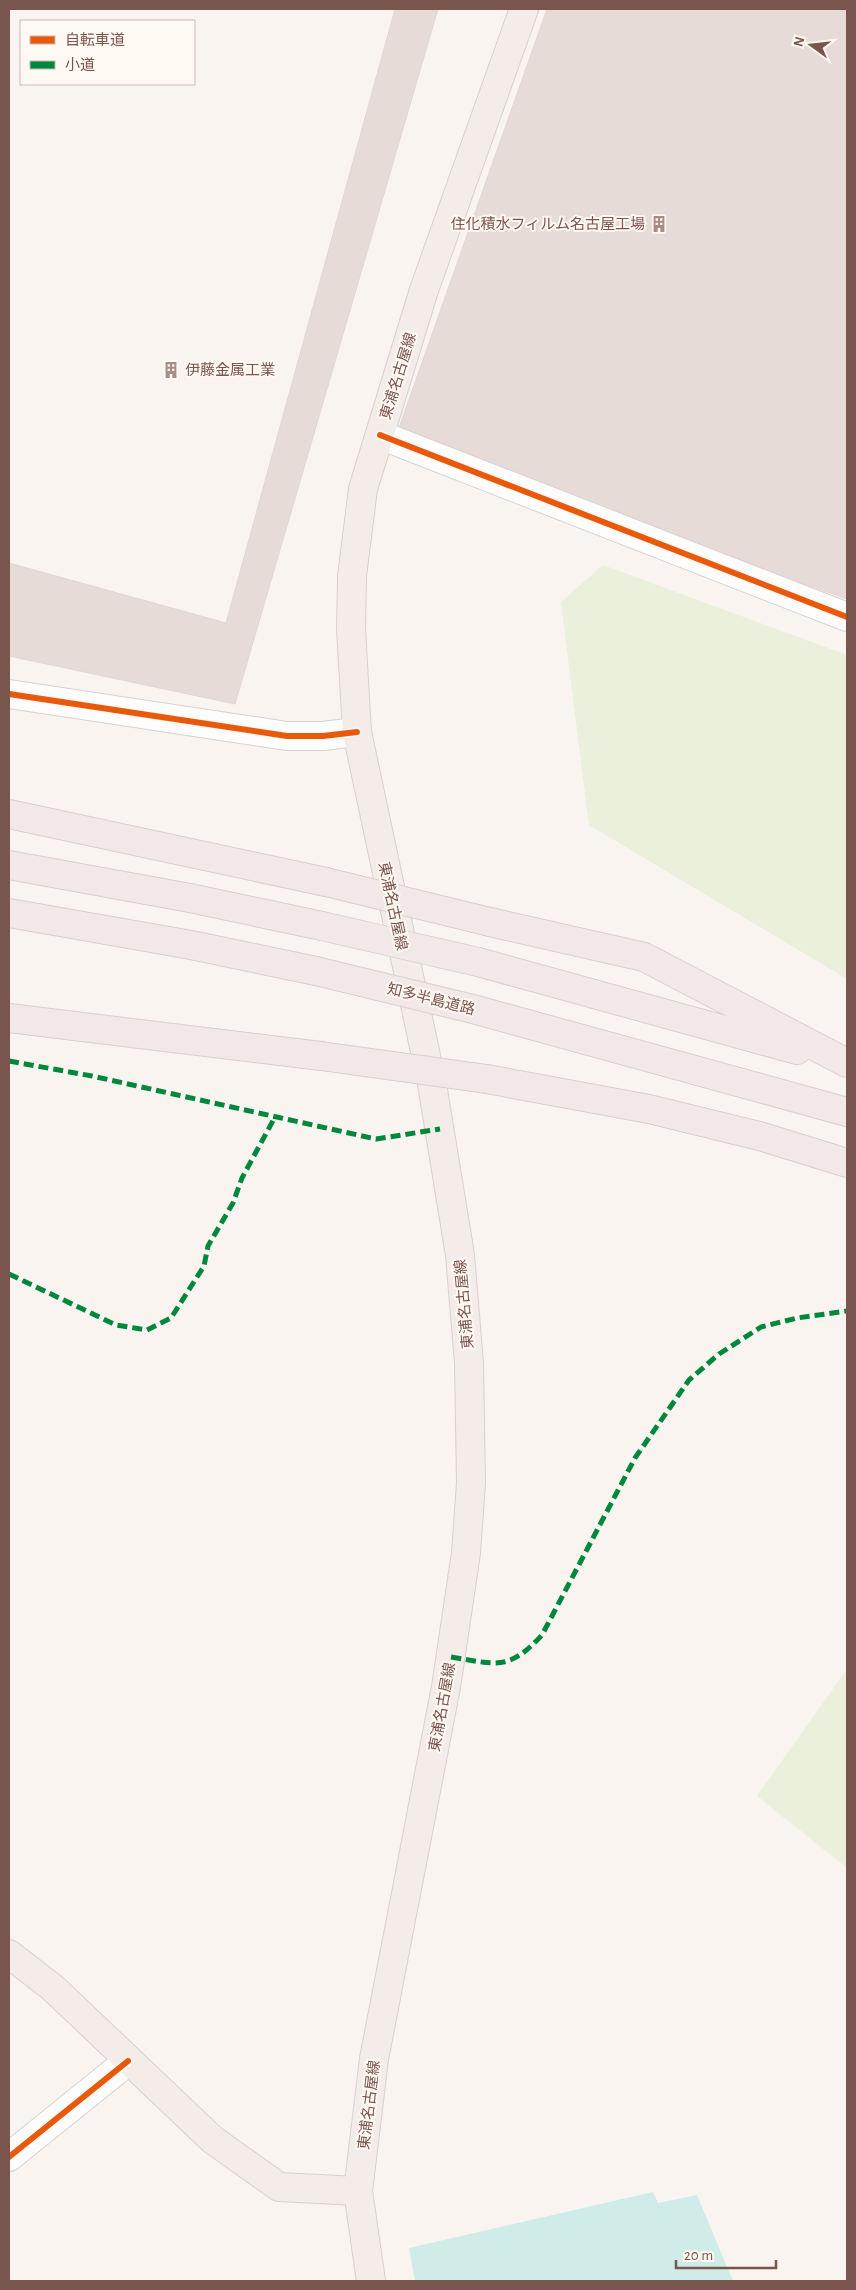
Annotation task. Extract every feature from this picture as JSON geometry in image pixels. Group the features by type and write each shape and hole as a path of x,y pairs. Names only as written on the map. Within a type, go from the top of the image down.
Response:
{"highway":[{"path":"9,814 326,882 644,957 847,1063"},
{"path":"9,865 190,898 478,962 847,1063"},
{"name":"知多半島道路","path":"9,913 191,945 316,971 473,1009 847,1112"},
{"path":"9,1018 321,1056 487,1079 649,1109 847,1162"}],"main road":[{"name":"東浦名古屋線","path":"371,2281 358,2191 374,2059 446,1686 466,1553 471,1483 469,1363 460,1255 432,1084 357,732 351,629 352,576 362,489 424,290 524,9"},
{"path":"9,1954 54,1988 128,2061 214,2140 279,2186 358,2191"}],"street":[{"path":"380,435 847,617"},
{"path":"9,694 286,736 323,736 357,732"},
{"path":"9,2157 128,2061"}],"green space":[{"path":"603,565 847,655 847,979 589,825 561,602"},
{"path":"847,1669 847,1868 757,1796"}],"water":[{"path":"653,2192 658,2203 697,2195 733,2281 415,2281 409,2248"}],"building":[{"name":"伊藤金属工業","path":"9,9 438,9 235,704 9,656"},
{"name":"伊藤金属工業","path":"9,9 395,9 226,623 9,563"},
{"name":"住化積水フィルム名古屋工場","path":"547,9 847,9 847,599 395,439"}],"marked path":[{"path":"9,1061 92,1076 376,1139 440,1129"},
{"path":"9,1274 116,1325 147,1330 171,1318 204,1266 208,1246 233,1203 242,1178 275,1117"},
{"path":"451,1657 491,1663 510,1660 520,1655 542,1635 635,1458 689,1380 719,1354 761,1327 797,1318 847,1311"}],"cycle path":[{"path":"380,435 847,617"},
{"path":"9,694 287,736 323,736 357,732"},
{"path":"9,2157 128,2061"}],"place":[{"name":"住化積水フィルム名古屋工場","path":"659,224"},
{"name":"伊藤金属工業","path":"171,370"}]}
